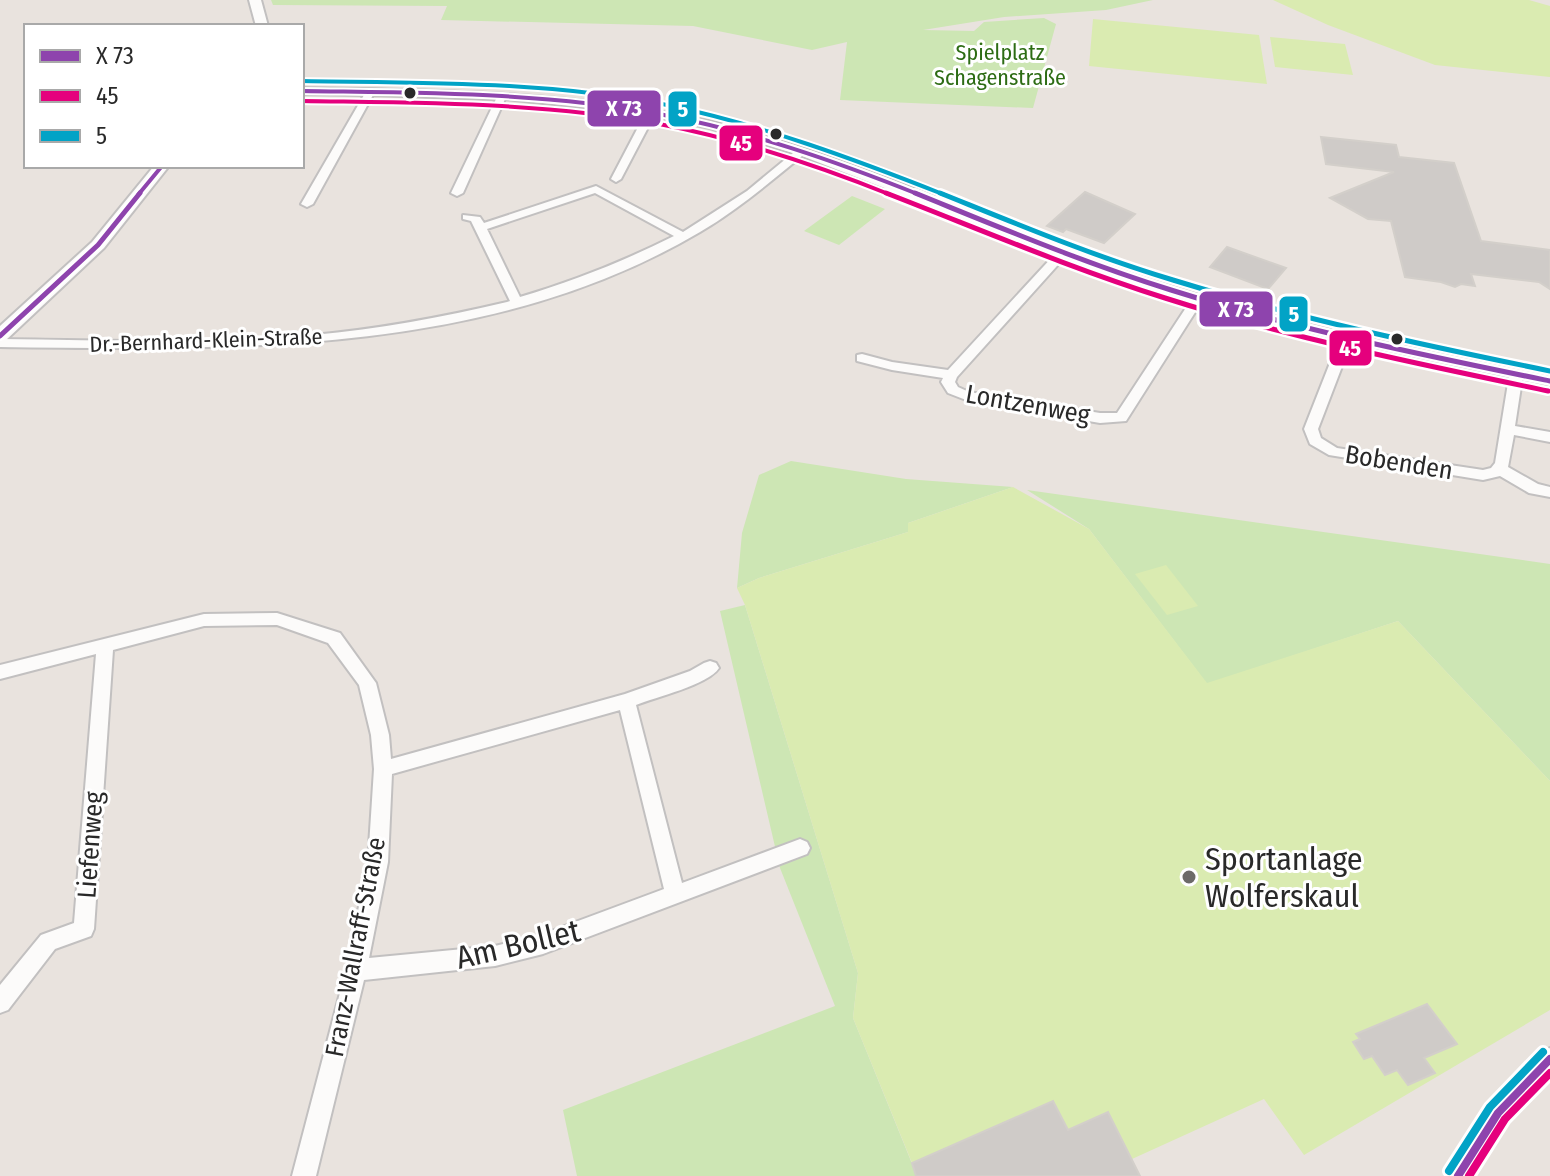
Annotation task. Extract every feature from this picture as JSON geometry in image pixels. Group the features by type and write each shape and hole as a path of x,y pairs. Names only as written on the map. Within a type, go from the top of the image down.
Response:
{"street":[{"path":"255,0 261,24"},
{"path":"304,91 502,96 573,101 651,112 800,152 1062,253 1198,298 1347,337 1550,381"},
{"path":"307,204 370,92"},
{"path":"457,193 502,96"},
{"path":"616,179 651,112"},
{"name":"Dr.-Bernhard-Klein-Straße","path":"0,343 247,343 318,339 403,327 516,301 603,273 684,237 733,207 800,152"},
{"path":"0,336 98,245 160,168"},
{"path":"479,228 596,189 684,237"},
{"path":"467,217 476,219 516,301"},
{"name":"Lontzenweg","path":"1062,253 951,375 948,382 953,390 966,396 1100,418 1121,418 1198,298"},
{"name":"Bobenden","path":"1347,337 1311,429 1319,444 1344,454 1473,473 1490,474 1500,469"},
{"name":"Lontzenweg","path":"862,358 951,375"},
{"path":"1516,374 1500,469 1534,489 1550,492"},
{"path":"1508,429 1550,437"},
{"name":"Franz-Wallraff-Straße","path":"0,672 204,620 277,619 334,638 367,683 380,735 383,769 378,862 356,970 304,1176"},
{"name":"Liefenweg","path":"0,1002 48,942 84,929 105,647"},
{"path":"383,769 626,701 710,668"},
{"path":"626,701 675,895"},
{"name":"Am Bollet","path":"356,970 495,956 577,933 800,848"},
{"path":"1458,1176 1473,1144 1510,1095 1550,1059"}],"green space":[{"name":"Spielplatz Schagenstraße","path":"271,0 1153,0 1106,10 1004,17 923,30 974,31 984,22 1044,18 1056,24 1033,108 840,100 847,42 812,50 693,26 441,20 447,6 273,5"},
{"path":"1273,0 1529,0 1550,6 1550,77 1435,65 1328,25"},
{"path":"1093,19 1259,35 1267,84 1089,66"},
{"path":"1270,37 1345,44 1353,75 1275,67"},
{"path":"852,196 885,209 839,245 804,231"},
{"path":"791,461 906,479 1013,487 908,523 908,532 759,578 737,588 742,533 759,475"},
{"name":"Sportanlage Wolferskaul","path":"1013,487 1089,529 1207,683 1398,621 1550,781 1550,1010 1304,1155 1264,1099 1132,1159 1108,1112 1068,1130 1053,1101 912,1163 853,1018 858,973 745,605 737,588 759,578 908,532 908,523"},
{"path":"1027,490 1550,564 1550,781 1398,621 1207,684 1089,529"},
{"path":"1166,565 1198,606 1167,615 1135,574"},
{"path":"745,605 858,973 853,1018 917,1176 577,1176 563,1110 835,1006 780,868 720,611"}],"building":[{"path":"1321,137 1396,145 1399,157 1454,163 1481,241 1550,250 1550,289 1539,282 1471,274 1475,286 1461,284 1455,287 1405,277 1391,221 1368,219 1330,198 1394,172 1326,164"},
{"path":"1085,192 1135,214 1104,243 1066,229 1063,232 1047,226"},
{"path":"1227,247 1286,268 1268,289 1210,267"},
{"path":"1427,1004 1457,1044 1424,1058 1435,1073 1408,1085 1397,1070 1385,1075 1372,1056 1364,1059 1353,1042 1360,1039 1356,1034"},
{"path":"1053,1101 1068,1130 1108,1112 1140,1176 916,1176 912,1163"}],"transit line":[{"name":"5","path":"304,81 510,86 613,96 715,116 817,147 1170,280 1331,324 1550,371"},
{"path":"304,91 557,100 708,124 812,154 1065,254 1169,290 1332,334 1550,381"},
{"name":"45","path":"304,101 557,110 658,123 708,134 811,165 1064,264 1168,299 1330,343 1548,391"},
{"path":"0,336 98,245 160,168"},
{"name":"5","path":"1449,1171 1490,1107 1543,1052"},
{"path":"1458,1176 1498,1113 1550,1059"},
{"name":"45","path":"1469,1176 1505,1119 1550,1073"}],"place":[{"name":"Sportanlage Wolferskaul","path":"1189,877"}]}
